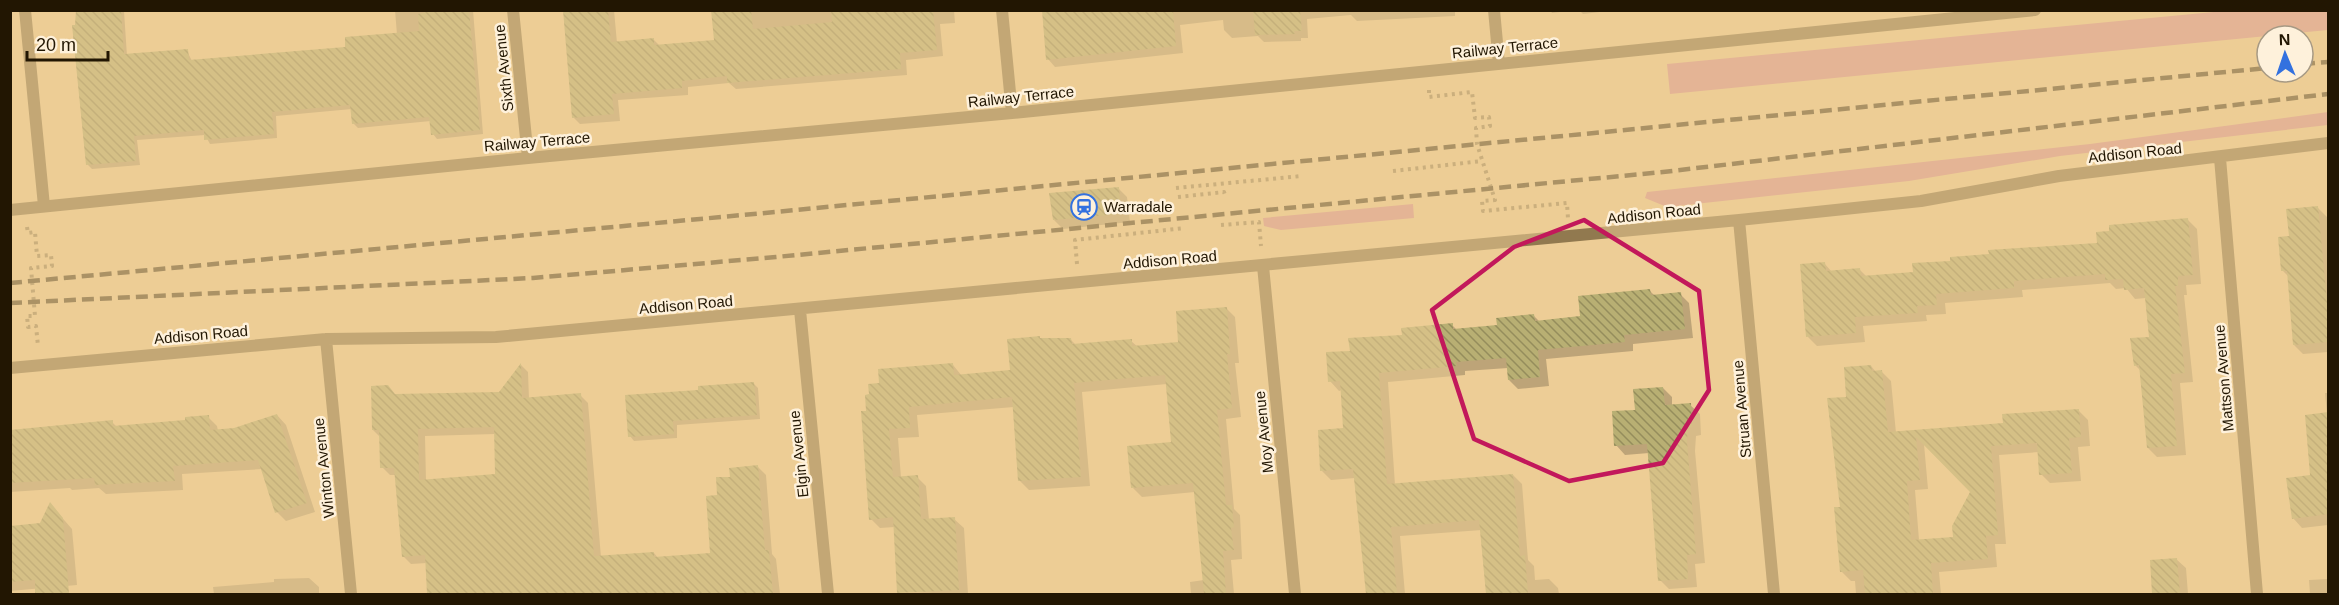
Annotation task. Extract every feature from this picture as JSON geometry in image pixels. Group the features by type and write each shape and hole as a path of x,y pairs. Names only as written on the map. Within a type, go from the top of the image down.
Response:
{"street":[{"path":"25,10 44,206"},
{"name":"Sixth Avenue","path":"513,10 528,158"},
{"path":"1002,10 1012,113"},
{"path":"1494,10 1500,64"},
{"name":"Railway Terrace","path":"10,210 528,158 1012,113 1982,13 2035,10"},
{"name":"Addison Road","path":"10,368 326,339 495,337 1570,237 1921,201 2059,176 2328,143"},
{"name":"Mattson Avenue","path":"2220,158 2257,594"},
{"name":"Struan Avenue","path":"1739,220 1774,594"},
{"name":"Moy Avenue","path":"1263,266 1295,594"},
{"name":"Elgin Avenue","path":"800,310 828,594"},
{"name":"Winton Avenue","path":"326,339 351,594"}],"path":[{"path":"1428,71 1429,97 1472,92 1475,118 1489,117 1490,126 1476,128 1482,161 1495,201 1482,201 1483,211 1567,203 1570,237"},
{"path":"1393,171 1482,161"},
{"path":"1176,188 1302,176"},
{"path":"1178,197 1224,192 1225,195"},
{"path":"25,208 28,233 36,232 38,256 51,255 52,266 31,268 35,316 27,316 28,327 36,326 40,365"},
{"path":"1221,225 1259,222 1263,266"},
{"path":"1079,283 1075,240 1185,228"}],"highlighted area":[{"path":"1584,220 1699,291 1709,390 1663,463 1569,481 1474,439 1432,310 1514,247"}],"shaded area":[{"path":"2224,11 2328,11 2328,30 2315,31 2315,24 2255,24 2255,37 1670,94 1667,64"},
{"path":"2328,112 2328,125 2060,156 1909,181 1667,207 1645,198 1647,192 2090,144"},
{"path":"1413,204 1414,218 1281,230 1264,226 1263,218"}],"building":[{"path":"76,10 121,10 124,54 188,49 189,60 345,47 345,37 419,31 418,14 434,10 469,10 480,130 431,135 429,117 352,124 350,105 272,112 274,134 204,140 204,130 134,136 136,161 86,165 72,25 75,25"},
{"path":"563,10 608,10 611,42 654,38 654,45 714,40 711,10 751,10 753,29 832,22 831,10 933,10 937,50 900,53 901,69 727,83 727,76 682,81 682,88 612,94 614,114 572,118"},
{"path":"1042,10 1173,10 1176,46 1046,60"},
{"path":"1253,10 1300,10 1302,31 1294,31 1295,34 1255,35"},
{"path":"1119,187 1121,214 1053,220 1049,193"},
{"path":"2318,206 2328,312 2328,342 2293,345 2287,271 2281,271 2278,237 2289,236 2286,209"},
{"path":"2188,218 2193,275 2178,276 2178,286 2175,286 2185,373 2171,374 2177,446 2147,448 2139,365 2134,366 2130,338 2149,337 2144,288 2124,290 2123,279 2105,280 2105,274 2014,281 2014,288 1936,294 1937,305 1917,306 1918,313 1855,317 1856,333 1806,337 1800,264 1825,262 1826,271 1860,268 1861,276 1913,272 1912,263 1950,261 1950,257 1989,254 1988,250 2097,243 2096,232 2109,231 2109,225"},
{"path":"1650,289 1651,295 1681,292 1685,329 1624,335 1625,342 1538,350 1540,377 1508,380 1506,358 1456,362 1457,366 1379,373 1387,484 1513,474 1520,556 1525,555 1528,594 1486,594 1479,520 1391,527 1397,594 1366,594 1353,469 1320,471 1318,430 1343,428 1340,381 1328,382 1326,352 1350,351 1348,338 1402,335 1401,328 1453,323 1453,329 1497,325 1496,318 1534,314 1535,321 1580,316 1578,296"},
{"path":"1227,307 1230,354 1227,354 1232,408 1217,410 1226,505 1232,505 1234,527 1231,528 1234,550 1223,551 1226,594 1204,594 1193,483 1131,488 1127,446 1171,442 1165,375 1074,383 1081,477 1018,481 1012,397 909,407 910,428 889,429 893,477 918,475 921,519 955,517 959,590 897,593 893,517 869,520 861,411 866,411 865,395 869,394 868,384 879,383 878,369 953,363 954,375 1010,370 1007,339 1040,336 1040,338 1071,338 1072,344 1132,339 1132,346 1178,342 1176,311"},
{"path":"521,363 522,398 581,393 594,556 654,552 654,557 710,553 706,496 717,495 716,477 730,477 729,468 758,465 765,550 769,550 773,594 427,594 425,555 402,557 394,468 380,468 379,430 372,430 371,386 388,385 395,394 499,392","holes":["494,427 495,474 419,480 418,429"]},
{"path":"1871,365 1872,371 1882,370 1888,432 2003,423 2002,414 2079,409 2081,437 2069,438 2072,473 2039,475 2037,443 1991,446 1998,535 1986,536 1988,559 1931,563 1933,594 1865,594 1863,570 1840,572 1834,507 1840,507 1827,398 1846,397 1844,367","holes":["1916,437 1970,492 1952,526 1953,537 1911,540 1907,481 1920,480"]},
{"path":"754,382 757,415 673,421 674,434 628,437 625,395 698,390 698,386"},
{"path":"1663,387 1665,405 1691,403 1692,427 1688,427 1687,441 1696,554 1687,555 1688,579 1658,581 1647,444 1614,446 1612,411 1635,410 1633,389"},
{"path":"2328,412 2328,514 2292,519 2286,478 2310,475 2305,415"},
{"path":"277,414 307,503 275,513 258,460 173,466 175,481 95,485 94,478 10,483 10,430 113,420 113,426 185,420 185,417 209,415 210,430 234,428"},
{"path":"50,502 63,518 69,594 35,594 35,580 10,582 10,526 40,523"},
{"path":"2177,558 2180,594 2152,594 2150,560"}],"railway":[{"path":"2315,63 2328,62"},
{"path":"10,283 775,212 2255,69"},
{"path":"10,303 533,278 776,257 1663,172 2328,94"}],"place":[{"name":"Warradale","path":"1084,207"}]}
